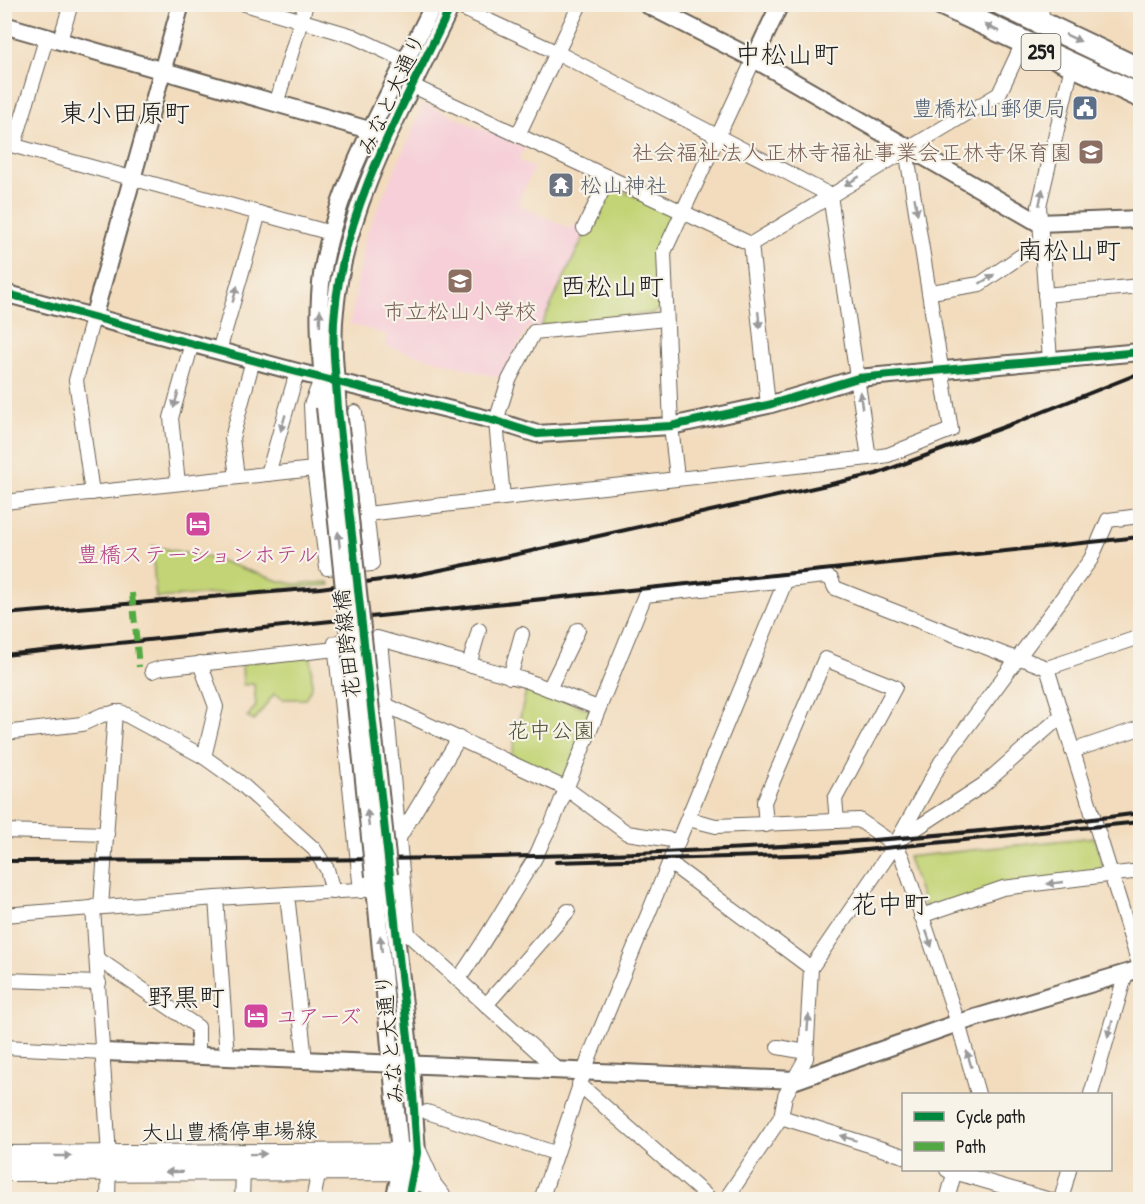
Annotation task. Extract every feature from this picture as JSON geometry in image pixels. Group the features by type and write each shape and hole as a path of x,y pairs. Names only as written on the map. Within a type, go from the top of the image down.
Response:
{"highway":[{"name":"259","path":"942,4 1023,44 1140,96"},
{"name":"259","path":"1001,4 1042,15 1140,70"}],"main road":[{"name":"大山豊橋停車場線","path":"4,1156 243,1171 319,1170 408,1162"},
{"name":"大山豊橋停車場線","path":"4,1171 110,1164 408,1162"},
{"path":"408,1162 437,1193"}],"street":[{"path":"71,4 53,38 9,144 331,233"},
{"path":"92,493 76,380 181,4"},
{"path":"244,4 353,36 406,61"},
{"path":"277,101 306,4"},
{"name":"みなと大通り","path":"339,410 329,378 319,320 322,275 331,233 344,194 372,130 434,4"},
{"path":"453,4 558,53 830,195"},
{"name":"みなと大通り","path":"329,378 334,311 349,232 389,136 453,4"},
{"path":"518,135 580,4"},
{"path":"646,4 668,9 906,149 1039,223 1140,219"},
{"path":"677,477 671,426 664,252 780,4"},
{"path":"4,25 277,101 389,136"},
{"path":"751,244 999,94 1023,44"},
{"path":"1050,360 1039,206 1072,66"},
{"path":"414,86 751,244"},
{"path":"367,514 677,477 869,458 888,454 951,430 931,292 906,149"},
{"path":"584,228 609,177"},
{"path":"830,195 869,458"},
{"path":"219,351 259,213"},
{"path":"931,292 981,284 1040,243"},
{"path":"751,244 768,405"},
{"path":"1045,296 1140,286"},
{"path":"5,295 297,372 329,378 496,421 537,434 671,426 768,405 858,378 1140,352"},
{"path":"503,498 496,421 509,380 534,332 666,319"},
{"path":"178,483 171,418 192,343"},
{"path":"237,477 232,438 254,360"},
{"path":"268,474 297,372"},
{"path":"329,378 311,405 314,469 327,568 372,564 367,514 339,410"},
{"name":"花田跨線橋","path":"339,410 375,883"},
{"path":"4,502 314,469"},
{"path":"729,1200 730,1193 781,1117 785,1096 796,1080 806,1052 811,968 895,845 941,762 1091,559 1107,520 1140,516"},
{"path":"458,980 487,940 533,861 567,789 645,595 825,576 831,579 835,588 1016,659 1023,659 1047,668 1140,637"},
{"path":"541,1200 590,1055 785,582"},
{"path":"469,666 479,630"},
{"path":"549,689 578,630"},
{"path":"510,677 522,634"},
{"path":"559,1071 458,980 402,934 399,838 378,640 549,689 598,708"},
{"path":"4,915 216,898 333,892 375,883 337,646 152,671"},
{"path":"766,825 764,802 825,659 894,687 835,799 837,821"},
{"path":"200,663 216,707 204,757"},
{"path":"1047,668 1060,717 1114,876 1136,970 1092,1093"},
{"path":"386,705 567,789 627,833 678,841"},
{"path":"108,1200 110,1164 99,983 97,907 107,834 115,712"},
{"path":"4,733 82,724 121,712 204,757 240,782 314,849 327,869 333,892"},
{"path":"895,845 910,830 983,785 1060,717"},
{"path":"1072,751 1140,728"},
{"path":"399,838 459,738"},
{"path":"688,819 716,826 859,820 895,845 902,856 958,1023 977,1093"},
{"path":"4,831 107,834"},
{"path":"670,863 811,968"},
{"path":"921,916 1003,888 1140,871"},
{"name":"みなと大通り","path":"375,883 402,934 402,1065 408,1200"},
{"name":"みなと大通り","path":"375,883 402,1065"},
{"path":"288,894 305,1060"},
{"path":"216,898 227,1057"},
{"path":"486,1005 568,910"},
{"path":"98,959 198,1027 198,1056"},
{"path":"4,1047 559,1071 582,1079 796,1080 958,1023 1136,970"},
{"path":"4,980 99,983"},
{"path":"777,1047 806,1052"},
{"path":"582,1079 711,1200"},
{"path":"428,1112 555,1153"},
{"path":"781,1117 902,1156"},
{"name":"みなと大通り","path":"394,1200 408,1162"},
{"path":"313,1200 319,1170"},
{"path":"242,1200 243,1171"},
{"path":"947,1200 952,1171"},
{"path":"955,1171 1050,1200"},
{"path":"1060,1200 1069,1171"}],"shaded area":[{"name":"市立松山小学校","path":"424,104 525,147 518,160 534,168 517,204 570,229 573,225 587,232 541,326 527,328 503,379 385,346 387,335 350,324 365,237"}],"green space":[{"path":"614,187 668,211 670,217 655,248 659,309 655,313 541,326 606,190"},
{"path":"152,546 215,559 279,581 294,584 329,582 330,585 156,598"},
{"path":"311,656 312,686 305,699 283,699 274,694 254,721 247,717 256,706 254,684 243,685 242,663"},
{"name":"花中公園","path":"527,686 590,710 592,716 563,782 511,758"},
{"path":"1094,837 1104,869 925,908 908,857"}],"railway":[{"path":"4,614 320,588 411,576 509,556 876,474 1020,421 1140,373"},
{"path":"4,655 1140,537"},
{"path":"4,861 431,858 716,850 999,829 1140,813"},
{"path":"556,862 826,854 1140,822"}],"marked path":[{"path":"132,593 139,667"}],"cycle path":[{"path":"408,1200 417,1153 411,1065 338,410 334,322 341,270 351,231 365,192 380,153 452,4"},
{"path":"4,293 297,372 496,421 537,434 671,426 768,405 858,378 1140,352"}],"place":[{"name":"豊橋松山郵便局","path":"1085,108"},
{"name":"社会福祉法人正林寺福祉事業会正林寺保育園","path":"1091,152"},
{"name":"松山神社","path":"561,185"},
{"name":"市立松山小学校","path":"460,281"},
{"name":"豊橋ステーションホテル","path":"198,524"},
{"name":"ユアーズ","path":"256,1016"}],"district":[{"name":"中松山町","path":"787,54"},
{"name":"東小田原町","path":"125,113"},
{"name":"南松山町","path":"1069,250"},
{"name":"西松山町","path":"612,286"},
{"name":"花中町","path":"890,904"},
{"name":"野黒町","path":"186,997"}]}
